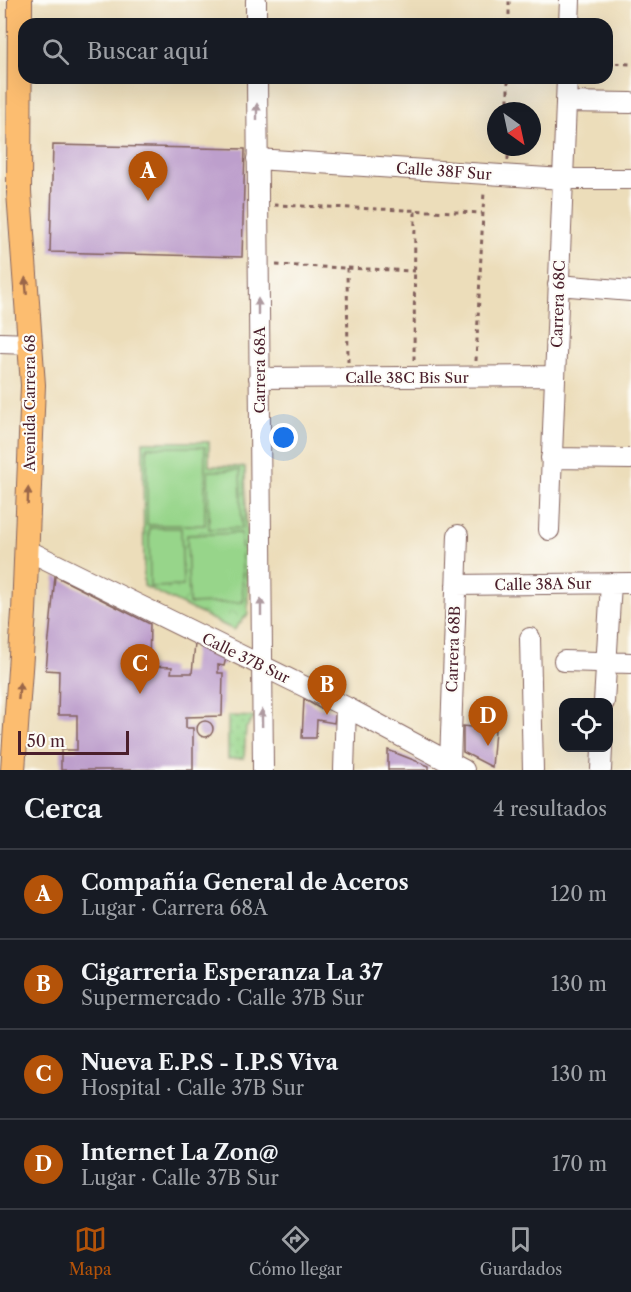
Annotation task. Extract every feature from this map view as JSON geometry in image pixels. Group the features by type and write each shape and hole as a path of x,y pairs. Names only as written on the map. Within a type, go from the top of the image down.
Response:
{"main road":[{"name":"Avenida Carrera 68","path":"20,0 20,18"},
{"name":"Avenida Carrera 68","path":"13,770 27,550 33,385 19,192 20,84"}],"street":[{"path":"256,0 256,18"},
{"path":"569,18 570,0"},
{"name":"Carrera 68A","path":"257,84 263,770"},
{"name":"Carrera 68C","path":"549,530 567,84"},
{"path":"566,102 631,103"},
{"name":"Calle 38F Sur","path":"257,159 563,179 631,179"},
{"path":"558,285 631,291"},
{"path":"0,343 31,344"},
{"name":"Calle 38C Bis Sur","path":"259,378 555,376"},
{"path":"551,458 631,459"},
{"name":"Carrera 68B","path":"447,765 458,535"},
{"name":"Calle 37B Sur","path":"27,550 346,707 447,765"},
{"path":"604,698 611,583"},
{"name":"Calle 38A Sur","path":"456,585 631,583"},
{"path":"530,638 532,770"},
{"path":"564,661 631,663"},
{"path":"344,770 346,707"},
{"path":"601,770 602,752"}],"path":[{"path":"509,0 509,18"},
{"path":"613,63 631,64"},
{"path":"508,84 508,102"},
{"path":"475,376 484,174"},
{"path":"258,205 483,213"},
{"path":"414,377 415,210"},
{"path":"258,264 415,271"},
{"path":"347,268 348,377"}],"green space":[{"path":"143,442 209,442 209,466 245,467 248,614 234,630 144,586"},
{"path":"147,447 205,447 205,525 147,525"},
{"path":"240,470 242,528 209,529 208,471"},
{"path":"149,528 181,528 183,586 150,587"},
{"path":"241,533 243,602 189,604 187,535"},
{"path":"228,716 255,717 246,728 244,758 228,759"}],"building":[{"path":"53,145 245,149 242,257 50,252"},
{"path":"55,576 150,624 149,666 172,667 171,673 192,673 195,644 226,658 224,666 218,665 218,673 223,673 222,716 186,717 186,728 193,728 193,770 61,770 61,750 77,750 77,715 58,715 59,671 46,670"},
{"path":"304,699 319,708 336,710 334,723 317,720 316,738 302,738"},
{"path":"202,721 208,721 213,729 211,735 202,737 197,732 197,726"},
{"path":"463,726 495,730 492,767 463,752"},
{"path":"388,750 429,766 429,770 388,770"}],"place":[{"name":"Compañía General de Aceros","path":"148,201"},
{"name":"Nueva E.P.S - I.P.S Viva","path":"140,694"},
{"name":"Cigarreria Esperanza La 37","path":"327,715"},
{"name":"Internet La Zon@","path":"488,746"}]}
